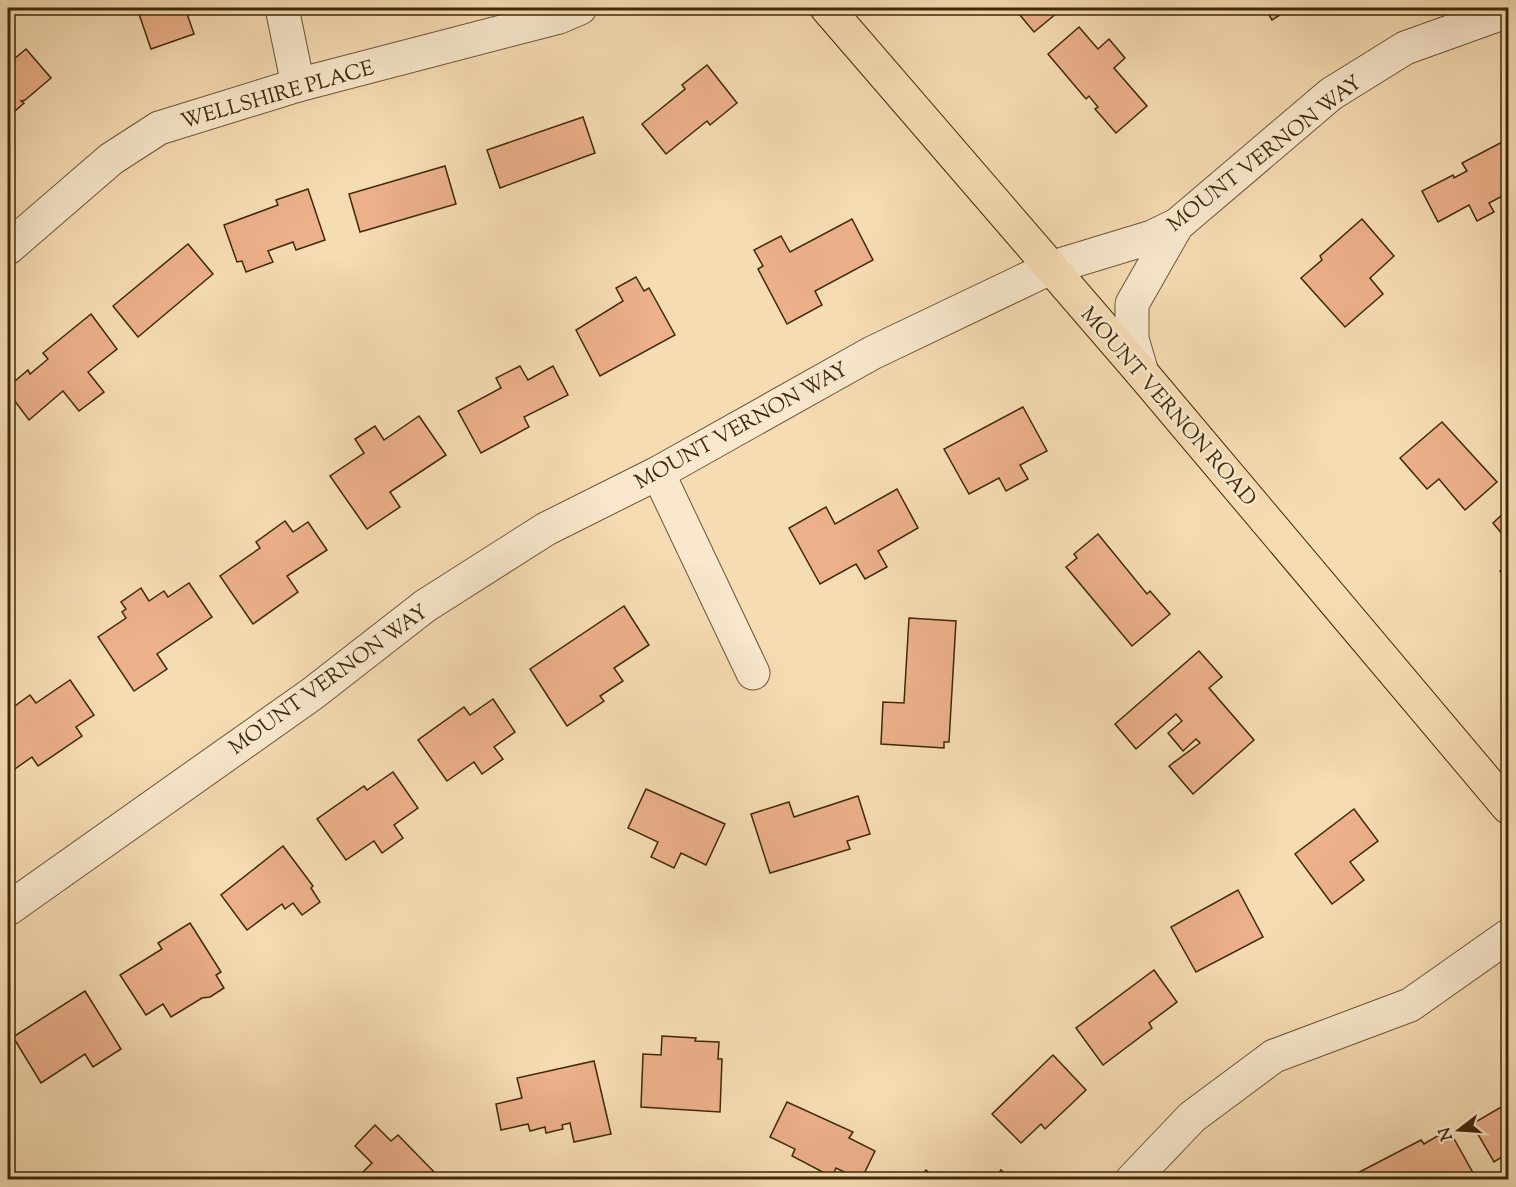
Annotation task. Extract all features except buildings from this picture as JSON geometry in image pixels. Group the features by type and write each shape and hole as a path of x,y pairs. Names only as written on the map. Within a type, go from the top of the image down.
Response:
{"main road":[{"name":"MOUNT VERNON ROAD","path":"827,8 1142,372 1509,807"}],"street":[{"path":"282,8 298,85"},
{"name":"WELLSHIRE PLACE","path":"8,248 111,159 159,128 298,85 559,17 580,8"},
{"name":"MOUNT VERNON WAY","path":"8,909 312,694 425,606 546,530 658,473 872,353 1050,268 1152,237 1177,225 1341,89 1405,48 1509,11"},
{"path":"1142,372 1132,339 1132,304 1177,225"},
{"path":"658,473 753,673"},
{"path":"1132,1179 1192,1118 1274,1056 1410,1005 1509,936"}]}
